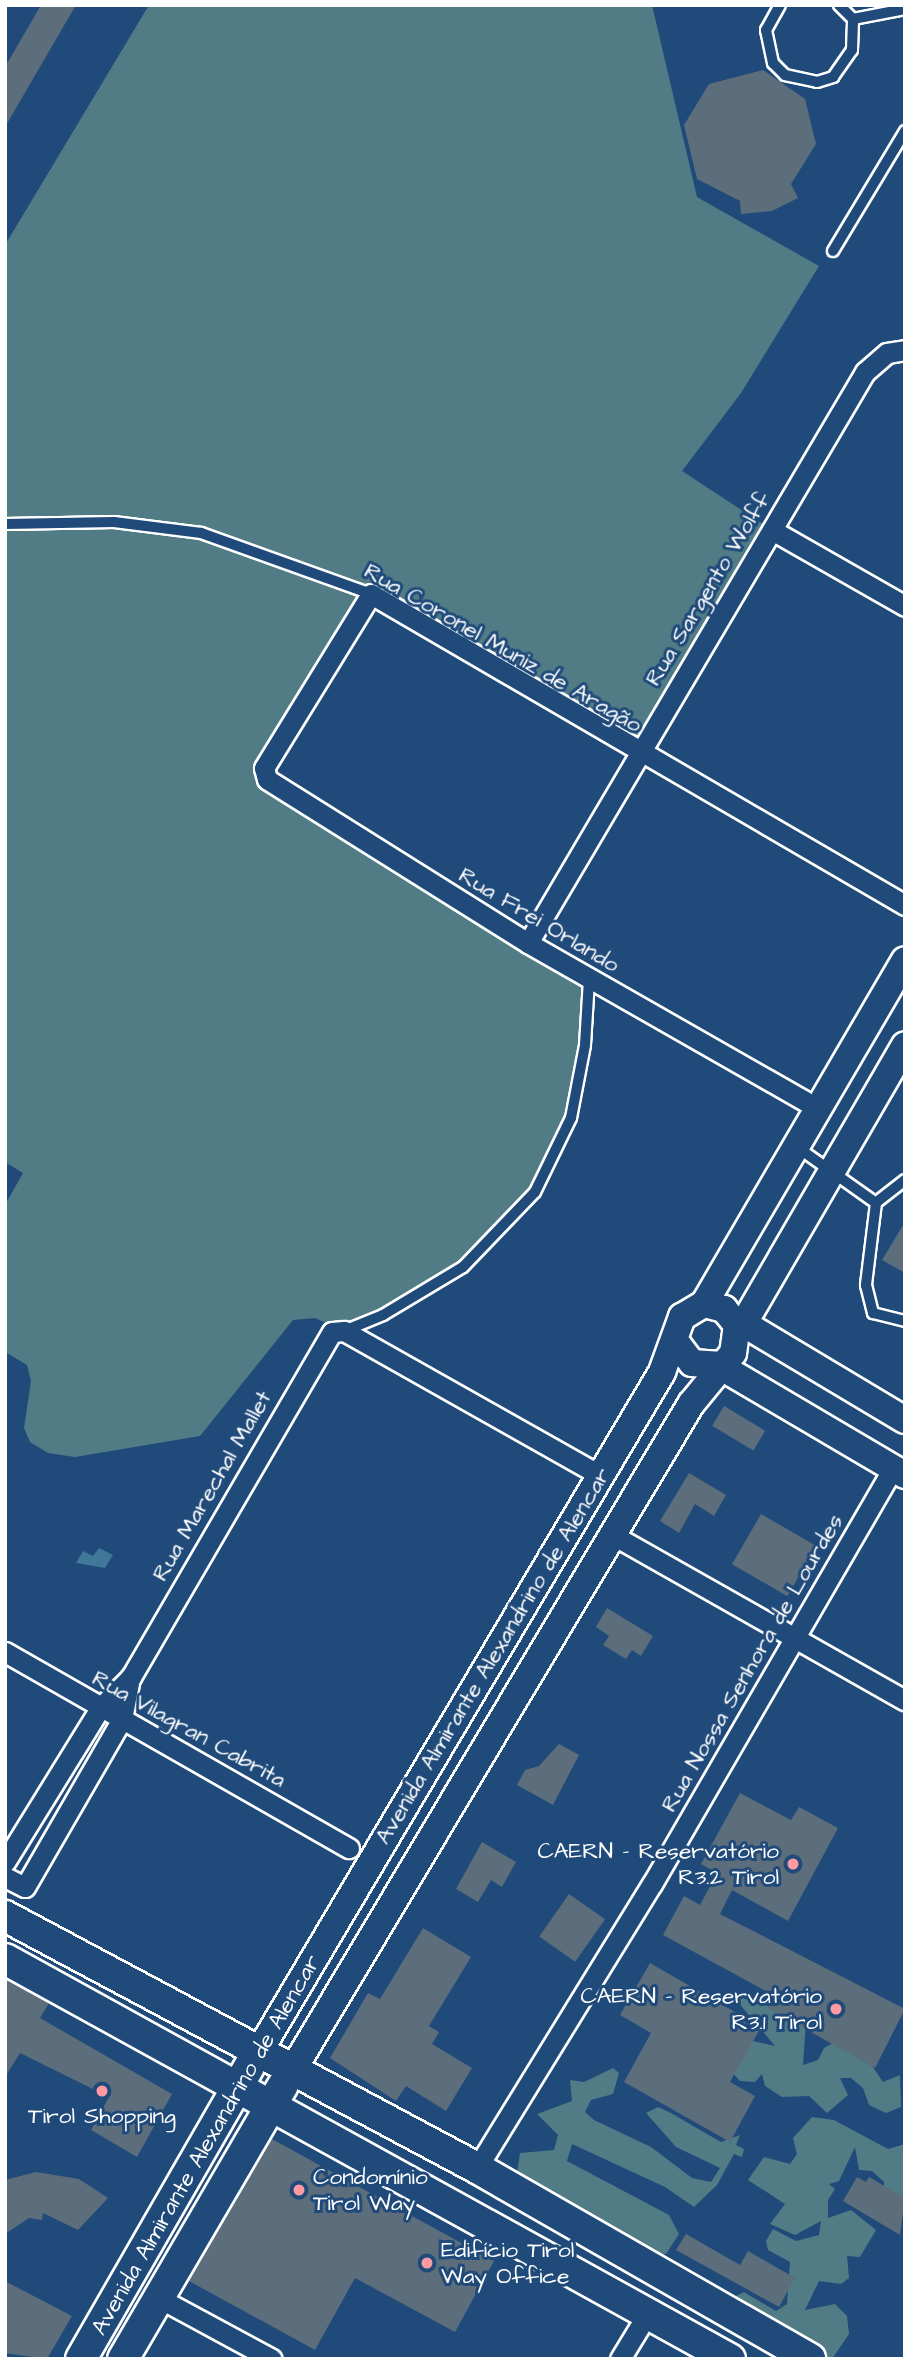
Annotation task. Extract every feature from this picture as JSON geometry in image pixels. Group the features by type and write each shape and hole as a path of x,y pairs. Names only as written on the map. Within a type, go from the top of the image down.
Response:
{"main road":[{"name":"Avenida Almirante Alexandrino de Alencar","path":"81,2359 239,2084 662,1372 676,1342 682,1317 704,1304 794,1145 905,960"},
{"name":"Avenida Almirante Alexandrino de Alencar","path":"123,2359 272,2102 611,1534 695,1396 737,1345 737,1325 748,1316 905,1045"},
{"path":"704,1304 724,1309 737,1325 751,1328 905,1420"},
{"path":"676,1342 692,1363 718,1365 746,1384 899,1472"},
{"path":"662,1372 683,1366 696,1374 695,1396 723,1382 746,1384"},
{"path":"5,1916 257,2055 477,2168 810,2359"},
{"path":"5,1959 272,2102 730,2359"}],"street":[{"name":"Rua Sargento Wolff","path":"527,943 865,372 887,353 905,350"},
{"path":"772,530 905,606"},
{"name":"Rua Coronel Muniz de Aragão","path":"371,594 638,755 905,905"},
{"name":"Rua Frei Orlando","path":"371,594 266,766 267,779 527,943 805,1101"},
{"path":"344,1331 600,1475"},
{"name":"Rua Marechal Mallet","path":"5,1862 100,1708 131,1677 327,1336 344,1331"},
{"name":"Rua Nossa Senhora de Lourdes","path":"477,2168 652,1884 793,1637 899,1472"},
{"path":"611,1534 905,1700"},
{"name":"Rua Vilagran Cabrita","path":"5,1652 349,1848"},
{"name":"Rua Marechal Mallet","path":"5,1877 25,1887 122,1719 131,1677"},
{"path":"159,2298 272,2359"},
{"path":"620,2359 648,2313"}],"lane":[{"path":"780,5 766,30 767,47 773,63 800,81 817,82 838,71 852,50 853,19 839,5"},
{"path":"853,19 891,6 905,9"},
{"path":"832,251 905,131"},
{"name":"Rua Coronel Muniz de Aragão","path":"5,524 114,522 201,533 371,594"},
{"path":"344,1331 383,1315 463,1267 535,1192 571,1118 585,1045 589,979"},
{"path":"794,1145 876,1203"},
{"path":"905,1180 876,1203 868,1244 867,1297 873,1313 905,1321"}],"green space":[{"path":"149,5 652,5 697,197 819,266 741,393 682,471 772,530 638,755 372,595 264,768 589,979 571,1118 535,1192 463,1267 344,1331 315,1318 293,1320 200,1436 75,1457 48,1453 30,1442 24,1428 31,1381 27,1365 5,1352 5,1205 23,1173 5,1162 5,245"},
{"path":"743,1998 777,2007 806,2022 803,2065 818,2060 824,2048 842,2038 866,2057 883,2082 900,2075 901,2107 886,2113 869,2105 863,2088 851,2078 840,2078 848,2095 827,2113 809,2096 782,2097 765,2086 762,2074 755,2082 740,2081 730,2070 748,2040 775,2046 737,2001"},
{"path":"613,2068 619,2073 613,2094 591,2100 585,2112 594,2120 651,2147 692,2178 711,2182 720,2168 676,2147 646,2113 658,2107 721,2142 740,2135 736,2145 744,2149 742,2157 734,2154 717,2185 694,2207 665,2187 572,2144 567,2161 669,2215 679,2234 666,2254 653,2253 517,2174 520,2153 554,2150 558,2135 537,2114 572,2101 570,2080 584,2082"},
{"path":"812,2117 834,2120 888,2149 905,2144 905,2204 884,2193 884,2182 872,2171 859,2170 855,2147 839,2181 829,2184 835,2189 828,2200 828,2218 851,2210 876,2230 860,2257 847,2256 849,2278 841,2284 819,2281 805,2310 835,2304 847,2316 849,2334 832,2359 819,2359 732,2298 744,2292 776,2311 787,2304 790,2262 768,2250 766,2241 773,2229 796,2241 819,2235 821,2221 795,2235 770,2224 785,2204 748,2180 764,2157 790,2164 797,2154 793,2138"}],"water":[{"path":"99,1548 113,1555 105,1568 76,1563 83,1551 93,1556"}],"building":[{"path":"41,5 76,5 5,127 5,67"},
{"path":"763,70 805,99 816,144 791,184 798,198 772,211 741,214 740,201 697,179 684,125 709,84"},
{"path":"905,1222 905,1273 882,1260"},
{"path":"724,1406 765,1431 753,1450 712,1426"},
{"path":"689,1473 726,1495 714,1516 695,1504 679,1533 660,1521"},
{"path":"761,1514 816,1546 787,1596 732,1564"},
{"path":"607,1608 653,1636 641,1656 632,1650 626,1659 603,1645 609,1636 596,1627"},
{"path":"559,1744 579,1755 553,1805 517,1785 525,1770 539,1766"},
{"path":"740,1793 791,1820 799,1807 838,1828 788,1921 732,1890 720,1914 905,2009 875,2068 768,2008 775,1996 663,1935 684,1896 700,1905 717,1873 701,1864"},
{"path":"482,1842 516,1862 502,1887 491,1880 478,1902 456,1889"},
{"path":"569,1894 605,1919 575,1962 539,1937"},
{"path":"423,1928 471,1957 429,2026 439,2032 432,2044 472,2068 446,2111 406,2086 396,2101 330,2058 368,1993 380,1999"},
{"path":"650,1963 761,2027 730,2082 755,2096 730,2142 624,2082 651,2033 620,2015"},
{"path":"5,1979 49,2003 40,2018 172,2094 137,2157 91,2130 109,2097 20,2053 5,2077"},
{"name":"Condomínio Tirol Way","path":"272,2139 494,2261 455,2332 355,2278 315,2350 189,2281"},
{"path":"36,2172 79,2179 108,2198 78,2230 43,2213 42,2220 29,2218 5,2234 5,2180"},
{"path":"857,2177 866,2182 869,2177 905,2198 900,2235 843,2201"},
{"path":"686,2234 740,2265 748,2251 795,2278 779,2307 676,2250"},
{"path":"5,2281 72,2316 47,2359 5,2353"}],"place":[{"name":"CAERN - Reservatório R3.2 Tirol","path":"793,1864"},
{"name":"CAERN - Reservatório R3.1 Tirol","path":"836,2009"},
{"name":"Tirol Shopping","path":"102,2091"},
{"name":"Condomínio Tirol Way","path":"299,2190"},
{"name":"Edifício Tirol Way Office","path":"427,2263"}]}
